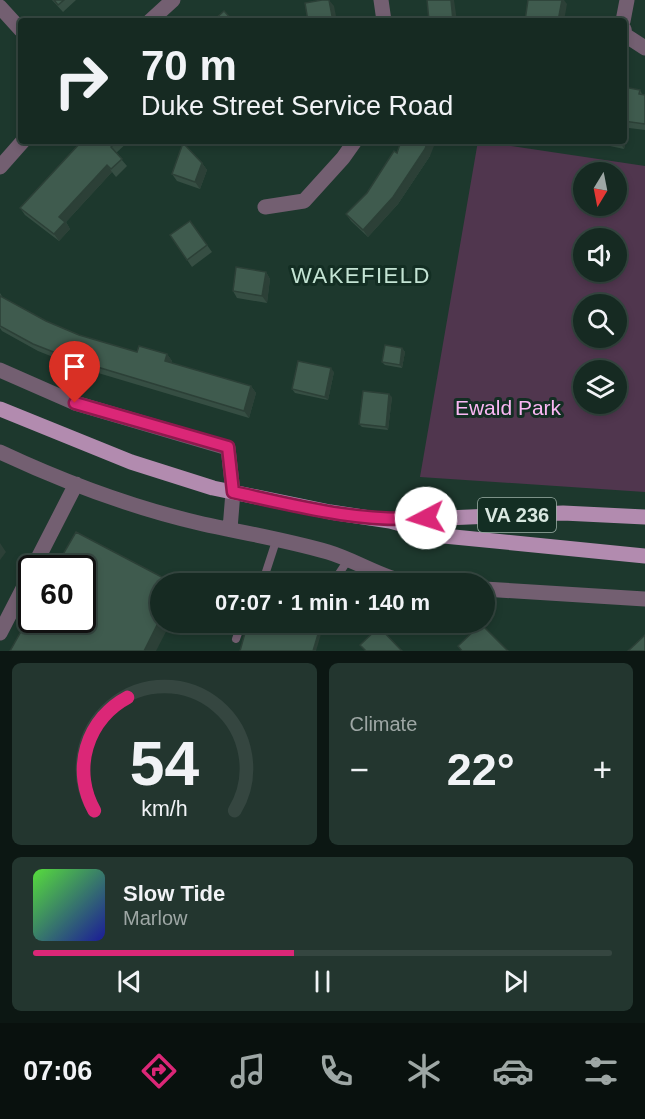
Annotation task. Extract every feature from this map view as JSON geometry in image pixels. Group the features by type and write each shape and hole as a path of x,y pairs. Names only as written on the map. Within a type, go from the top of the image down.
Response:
{"main road":[{"name":"VA 236","path":"0,409 131,462 233,492 330,512 390,521 444,536 645,556"},
{"name":"VA 236","path":"390,521 443,516 563,513 645,517"}],"street":[{"path":"153,18 173,0"},
{"path":"381,0 384,18"},
{"path":"624,18 627,0"},
{"path":"0,7 18,27"},
{"path":"627,34 645,48"},
{"path":"0,167 20,144"},
{"path":"265,207 304,201 353,144"},
{"path":"0,369 75,403 228,447 233,492 230,529"},
{"path":"0,452 76,484 172,516 277,538 382,573"},
{"path":"40,555 76,484"},
{"path":"495,590 645,599"},
{"path":"0,633 18,598"}],"lane":[{"path":"266,573 277,538"},
{"path":"339,573 348,560"},
{"path":"236,639 238,633"}],"green space":[{"name":"Ewald Park","path":"477,144 498,144 618,162 573,162 573,216 627,216 627,163 645,166 645,492 420,477"}],"building":[{"path":"54,0 64,0 58,5"},
{"path":"329,0 332,18 308,18 305,3"},
{"path":"427,0 451,0 453,18 429,18"},
{"path":"528,0 562,0 559,18 525,18"},
{"path":"224,11 230,18 216,18"},
{"path":"627,88 640,90 639,94 645,95 645,124 627,121"},
{"path":"79,144 114,144 111,147 122,159 111,169 107,165 59,217 65,222 54,234 20,208"},
{"path":"184,144 202,163 195,182 172,174"},
{"path":"400,144 427,144 393,197 363,230 346,214 367,193 394,151 397,153"},
{"path":"190,221 207,245 187,260 170,235"},
{"path":"236,267 266,272 262,296 233,291"},
{"path":"0,296 46,321 79,335 137,352 139,346 167,354 165,361 251,386 244,411 74,360 33,344 0,326"},
{"path":"385,345 402,348 400,365 382,362"},
{"path":"298,361 331,368 325,397 292,389"},
{"path":"363,391 389,394 386,427 359,424"},
{"path":"76,532 154,573 150,573 150,633 153,633 144,651 10,651 20,633 96,633 96,555 63,555"},
{"path":"245,633 318,633 313,651 240,651"},
{"path":"373,633 385,633 402,651 366,651 360,645"},
{"path":"472,633 490,633 508,651 462,651 458,646"},
{"path":"645,635 645,651 628,651"}],"district":[{"name":"WAKEFIELD","path":"361,275"}],"route":[{"path":"75,403 228,447 233,492 330,512 390,521 426,518"}]}
